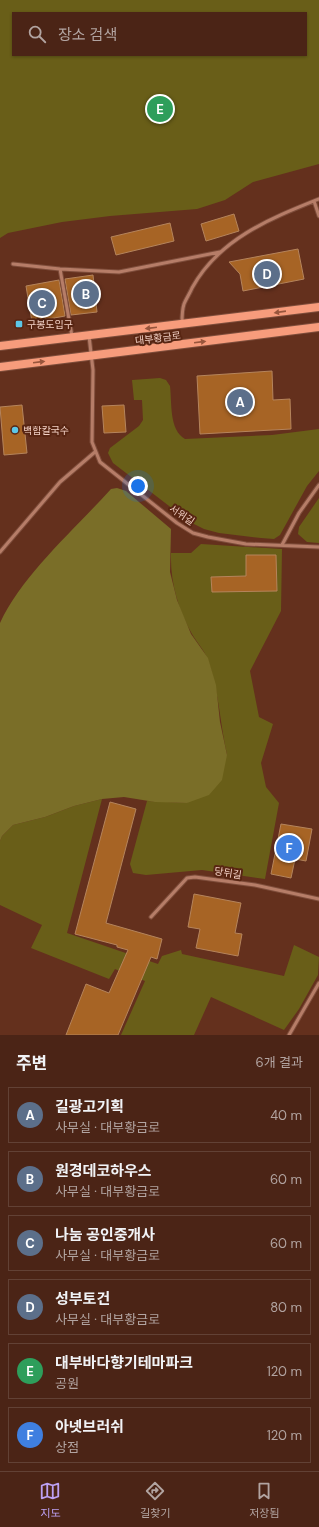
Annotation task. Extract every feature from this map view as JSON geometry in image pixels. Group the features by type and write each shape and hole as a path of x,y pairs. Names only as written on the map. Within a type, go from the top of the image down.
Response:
{"main road":[{"name":"대부황금로","path":"0,346 319,307"},
{"name":"대부황금로","path":"0,367 319,327"}],"lane":[{"name":"대부황금로","path":"181,324 184,304 211,260 232,242 277,216 319,200"},
{"path":"314,201 319,216"},
{"name":"대부황금로","path":"14,264 60,269 119,272 220,252"},
{"path":"60,269 72,337"},
{"name":"서위길","path":"89,335 92,356 92,442 100,462 108,470 177,523 193,533 225,541 319,547"},
{"path":"0,552 60,482 95,452"},
{"path":"282,545 299,513 319,485"},
{"name":"당뒤길","path":"151,917 187,878 195,877 255,886 319,899"},
{"path":"289,1035 319,983"}],"shaded area":[{"path":"0,0 319,0 319,164 253,182 225,200 197,209 110,216 62,222 8,233 0,238"},
{"path":"160,378 166,380 170,386 172,416 176,429 185,439 272,435 319,429 319,471 307,486 280,535 274,539 261,538 219,533 204,529 190,522 113,463 108,453 110,448 139,426 143,420 142,400 134,400 132,380"},
{"path":"117,488 126,491 171,529 170,572 177,600 191,634 208,658 216,685 220,722 227,755 222,780 209,795 187,803 155,802 124,797 102,799 74,806 45,817 13,825 2,836 0,841 0,623 10,605 35,570 111,489"},
{"path":"319,498 319,543 307,542 298,534 299,527"},
{"path":"201,544 282,549 281,611 250,671 259,717 273,724 261,763 266,787 279,803 265,879 202,870 146,875 133,873 130,864 147,801 187,803 227,755 212,672 207,657 187,625 176,595 172,574 171,553 191,553"},
{"path":"102,799 67,933 158,964 162,956 181,950 182,954 284,976 294,945 319,957 318,975 299,1009 284,1030 211,997 194,1035 121,1035 145,981 115,969 109,979 31,948 42,925 0,905 0,841 2,836 13,825 45,817 74,806"}],"building":[{"path":"234,214 239,231 206,241 201,224"},
{"path":"170,223 174,241 116,255 111,237"},
{"path":"298,249 304,279 243,291 240,274 229,262"},
{"path":"93,275 97,312 71,315 65,279"},
{"path":"59,280 65,316 32,322 26,286"},
{"path":"272,371 273,400 290,399 291,429 200,434 197,376"},
{"path":"22,405 27,453 4,455 0,407"},
{"path":"124,405 126,432 104,433 102,406"},
{"path":"246,555 276,555 277,591 212,592 211,577 246,576"},
{"path":"110,802 136,809 106,923 162,939 157,959 151,957 118,1035 66,1035 86,984 109,993 128,950 117,947 117,945 75,934"},
{"path":"281,824 312,829 306,861 295,859 291,878 271,874"},
{"path":"194,894 241,903 235,933 242,934 238,956 196,948 200,929 188,927"}],"place":[{"name":"대부바다향기테마파크","path":"160,109"},
{"name":"성부토건","path":"267,274"},
{"name":"원경데코하우스","path":"86,294"},
{"name":"나눔 공인중개사","path":"42,303"},
{"name":"구봉도입구","path":"19,324"},
{"name":"길광고기획","path":"240,402"},
{"name":"백합칼국수","path":"15,430"},
{"name":"아넷브러쉬","path":"289,848"}]}
